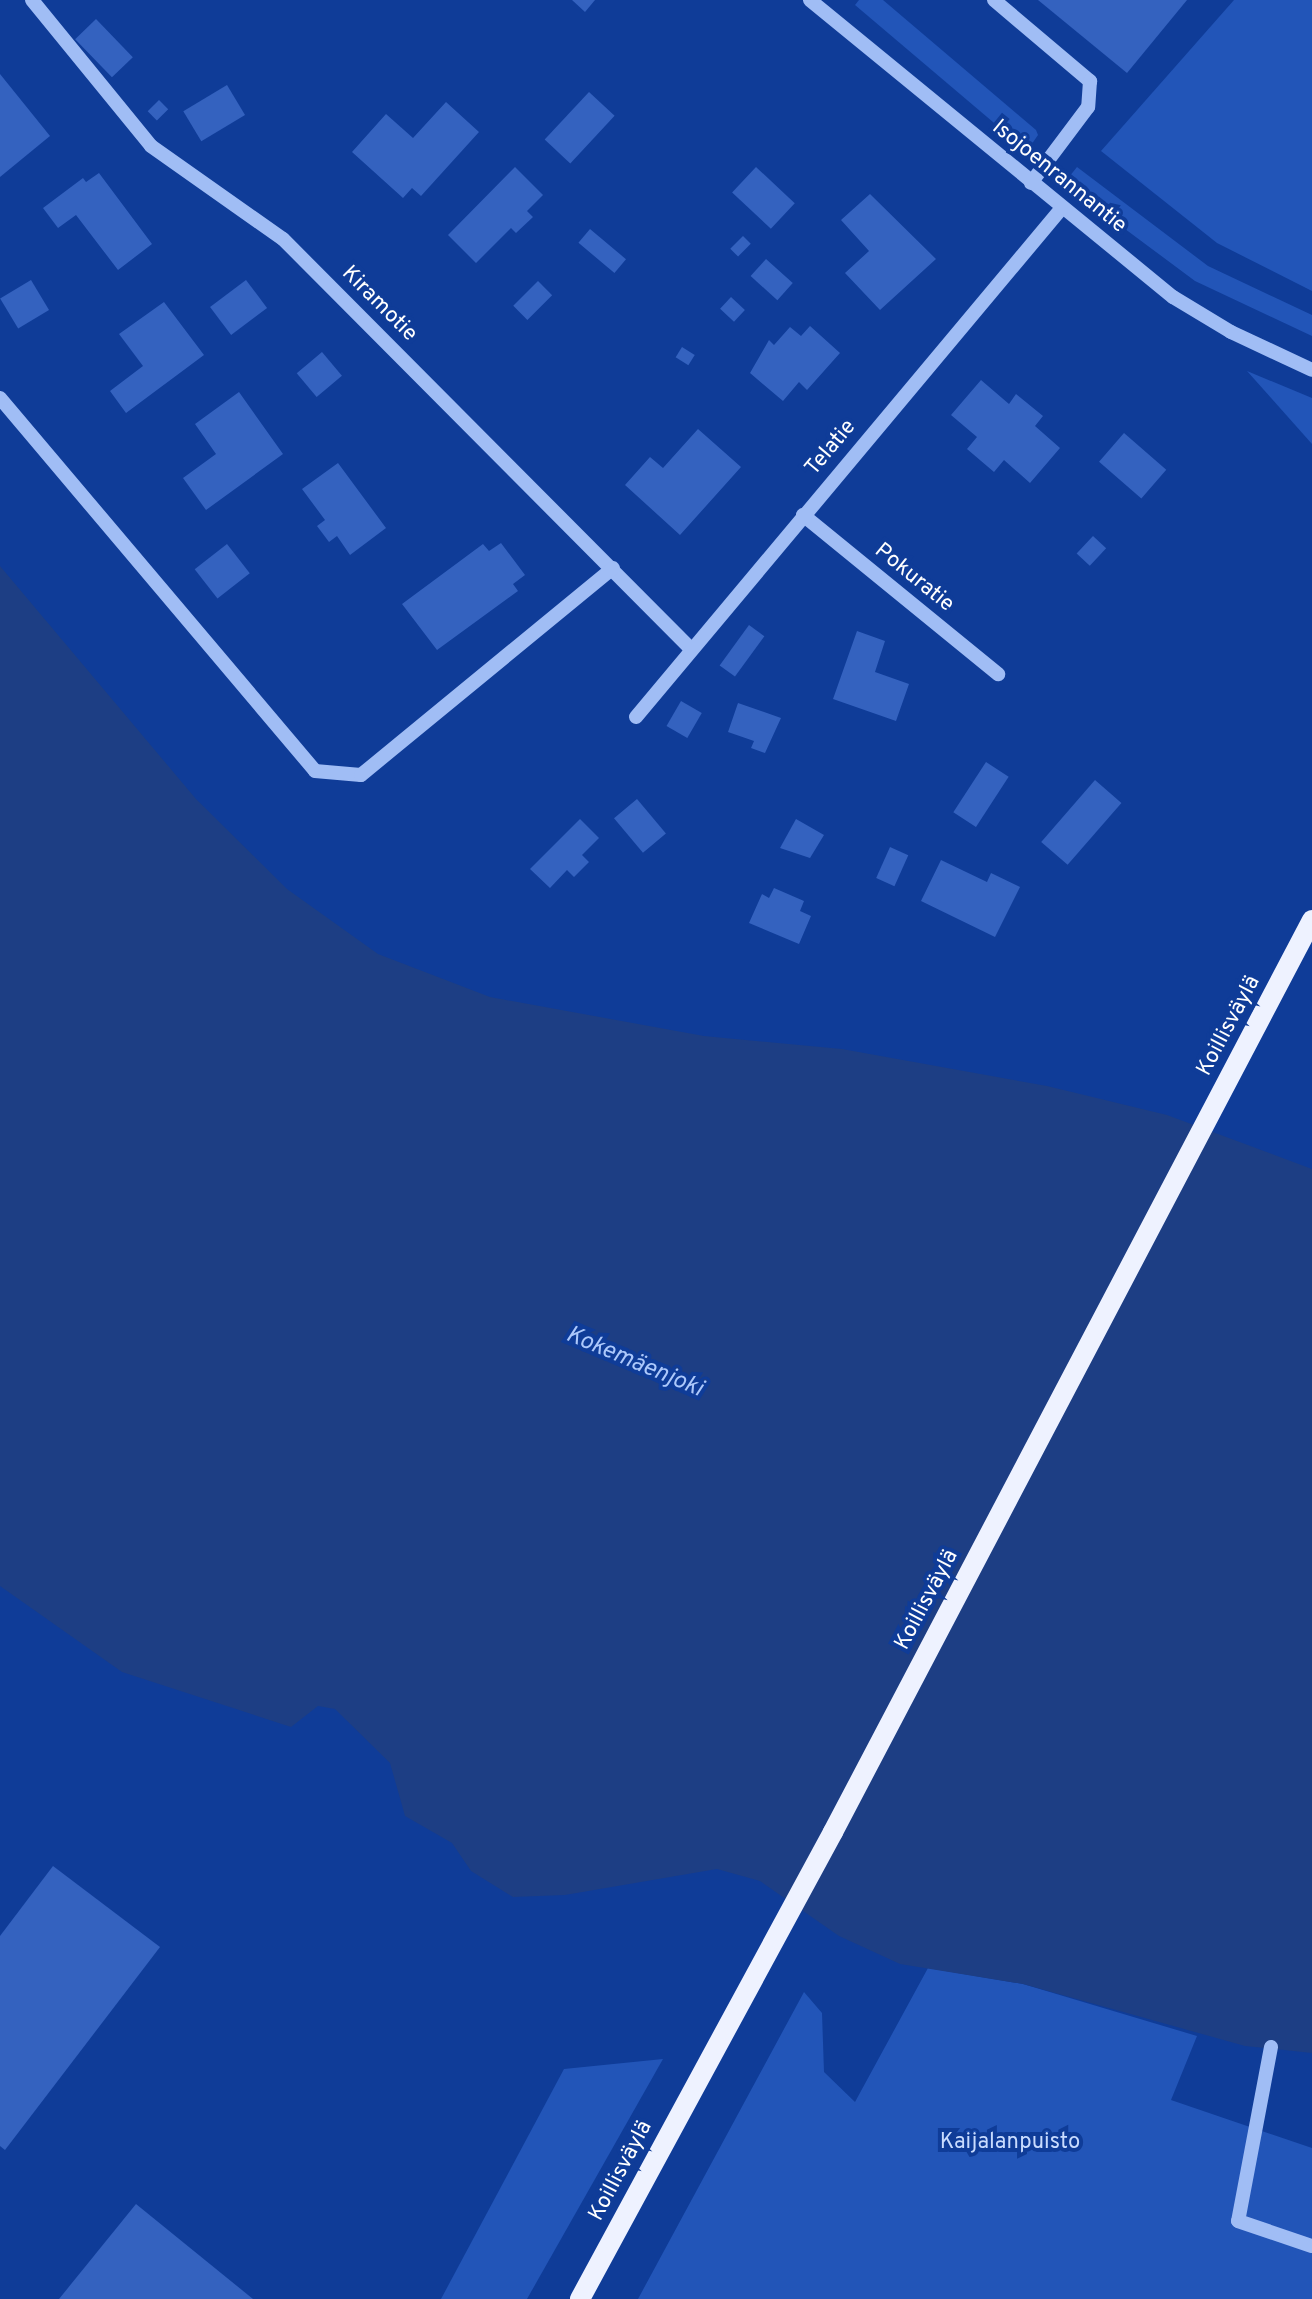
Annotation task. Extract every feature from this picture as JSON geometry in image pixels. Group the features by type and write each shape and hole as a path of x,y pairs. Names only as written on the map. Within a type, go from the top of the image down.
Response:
{"main road":[{"name":"Koillisväylä","path":"580,2299 1312,920"}],"street":[{"name":"Kiramotie","path":"32,0 151,146 283,239 690,648"},
{"path":"994,0 1090,81 1088,107 1031,183"},
{"name":"Isojoenrannantie","path":"816,2 1061,209 1173,297 1231,332 1305,362 1312,370"},
{"name":"Telatie","path":"636,717 690,648 1061,209"},
{"path":"0,398 315,771 361,775 613,568"},
{"name":"Pokuratie","path":"803,515 998,674"},
{"path":"1271,2047 1238,2221 1312,2246"}],"green space":[{"path":"859,0 883,0 1036,130 1038,135 1027,151 855,5"},
{"path":"1234,0 1312,0 1312,291 1217,243 1101,151"},
{"path":"1077,167 1208,266 1312,315 1312,336 1195,281 1074,191 1069,177"},
{"path":"1247,371 1312,398 1312,444"},
{"name":"Kaijalanpuisto","path":"928,1968 1023,1984 1197,2036 1171,2100 1312,2148 1312,2299 638,2299 804,1992 822,2013 824,2072 855,2102"},
{"path":"663,2059 527,2299 441,2299 564,2069"}],"water":[{"name":"Kokemäenjoki","path":"0,566 196,799 287,889 378,954 490,997 704,1036 842,1049 1047,1086 1167,1115 1312,1169 1312,2053 1245,2046 1023,1984 900,1964 839,1936 760,1881 717,1869 565,1895 513,1897 471,1871 452,1843 405,1816 390,1763 335,1709 318,1706 291,1727 122,1672 0,1586"}],"building":[{"path":"572,0 595,0 585,12"},
{"path":"1038,0 1187,0 1127,73"},
{"path":"96,19 133,57 112,77 75,39"},
{"path":"0,74 50,136 0,177"},
{"path":"227,85 245,115 201,141 183,111"},
{"path":"589,92 615,116 570,163 545,140"},
{"path":"159,100 168,109 157,121 148,111"},
{"path":"446,102 479,132 421,196 412,188 403,198 352,152 386,114 413,138"},
{"path":"515,167 543,195 527,211 533,217 516,233 511,228 476,263 448,235"},
{"path":"756,167 795,203 771,229 732,193"},
{"path":"99,173 152,244 118,270 76,215 58,228 43,208 83,178 86,182"},
{"path":"870,194 936,259 880,310 845,273 869,251 841,220"},
{"path":"590,229 626,259 614,273 578,243"},
{"path":"743,236 751,244 738,257 730,249"},
{"path":"766,259 793,283 777,300 751,276"},
{"path":"31,280 49,310 18,329 0,299"},
{"path":"246,280 267,308 231,335 210,307"},
{"path":"538,281 552,295 527,320 513,306"},
{"path":"731,297 745,310 734,322 720,309"},
{"path":"164,302 204,355 126,413 110,391 143,366 119,334"},
{"path":"810,326 840,353 807,390 799,382 783,401 750,373 769,340 774,345 790,327 801,336"},
{"path":"682,347 695,355 688,365 676,357"},
{"path":"322,352 342,376 317,397 297,373"},
{"path":"981,380 1009,404 1016,394 1043,416 1035,426 1060,448 1030,483 1004,460 994,472 967,449 977,437 951,415"},
{"path":"239,392 283,454 206,510 183,478 216,454 195,424"},
{"path":"698,429 741,467 680,535 625,485 650,457 663,468"},
{"path":"1124,433 1166,470 1141,498 1099,462"},
{"path":"338,463 386,528 350,555 337,536 329,542 317,526 325,520 302,489"},
{"path":"1093,536 1106,548 1090,566 1077,554"},
{"path":"501,543 525,575 513,584 518,591 437,650 402,604 483,544 489,551"},
{"path":"227,544 250,573 217,598 195,569"},
{"path":"749,625 764,636 735,677 720,665"},
{"path":"857,631 885,641 875,672 909,684 896,721 833,699"},
{"path":"681,701 702,713 687,738 666,726"},
{"path":"738,703 781,718 765,753 751,748 754,741 728,732"},
{"path":"986,762 1009,777 976,827 953,812"},
{"path":"1095,780 1121,803 1068,865 1041,842"},
{"path":"637,799 666,833 643,853 614,818"},
{"path":"580,819 599,838 582,855 589,862 574,877 567,870 550,888 530,869"},
{"path":"796,819 824,835 810,858 780,848"},
{"path":"890,847 908,855 894,886 876,878"},
{"path":"941,860 987,882 991,873 1020,887 995,937 921,901"},
{"path":"774,888 804,901 800,911 811,916 799,944 749,923 762,894 769,898"},
{"path":"53,1866 160,1947 5,2150 0,2146 0,1936"},
{"path":"136,2204 253,2299 59,2299"}]}
